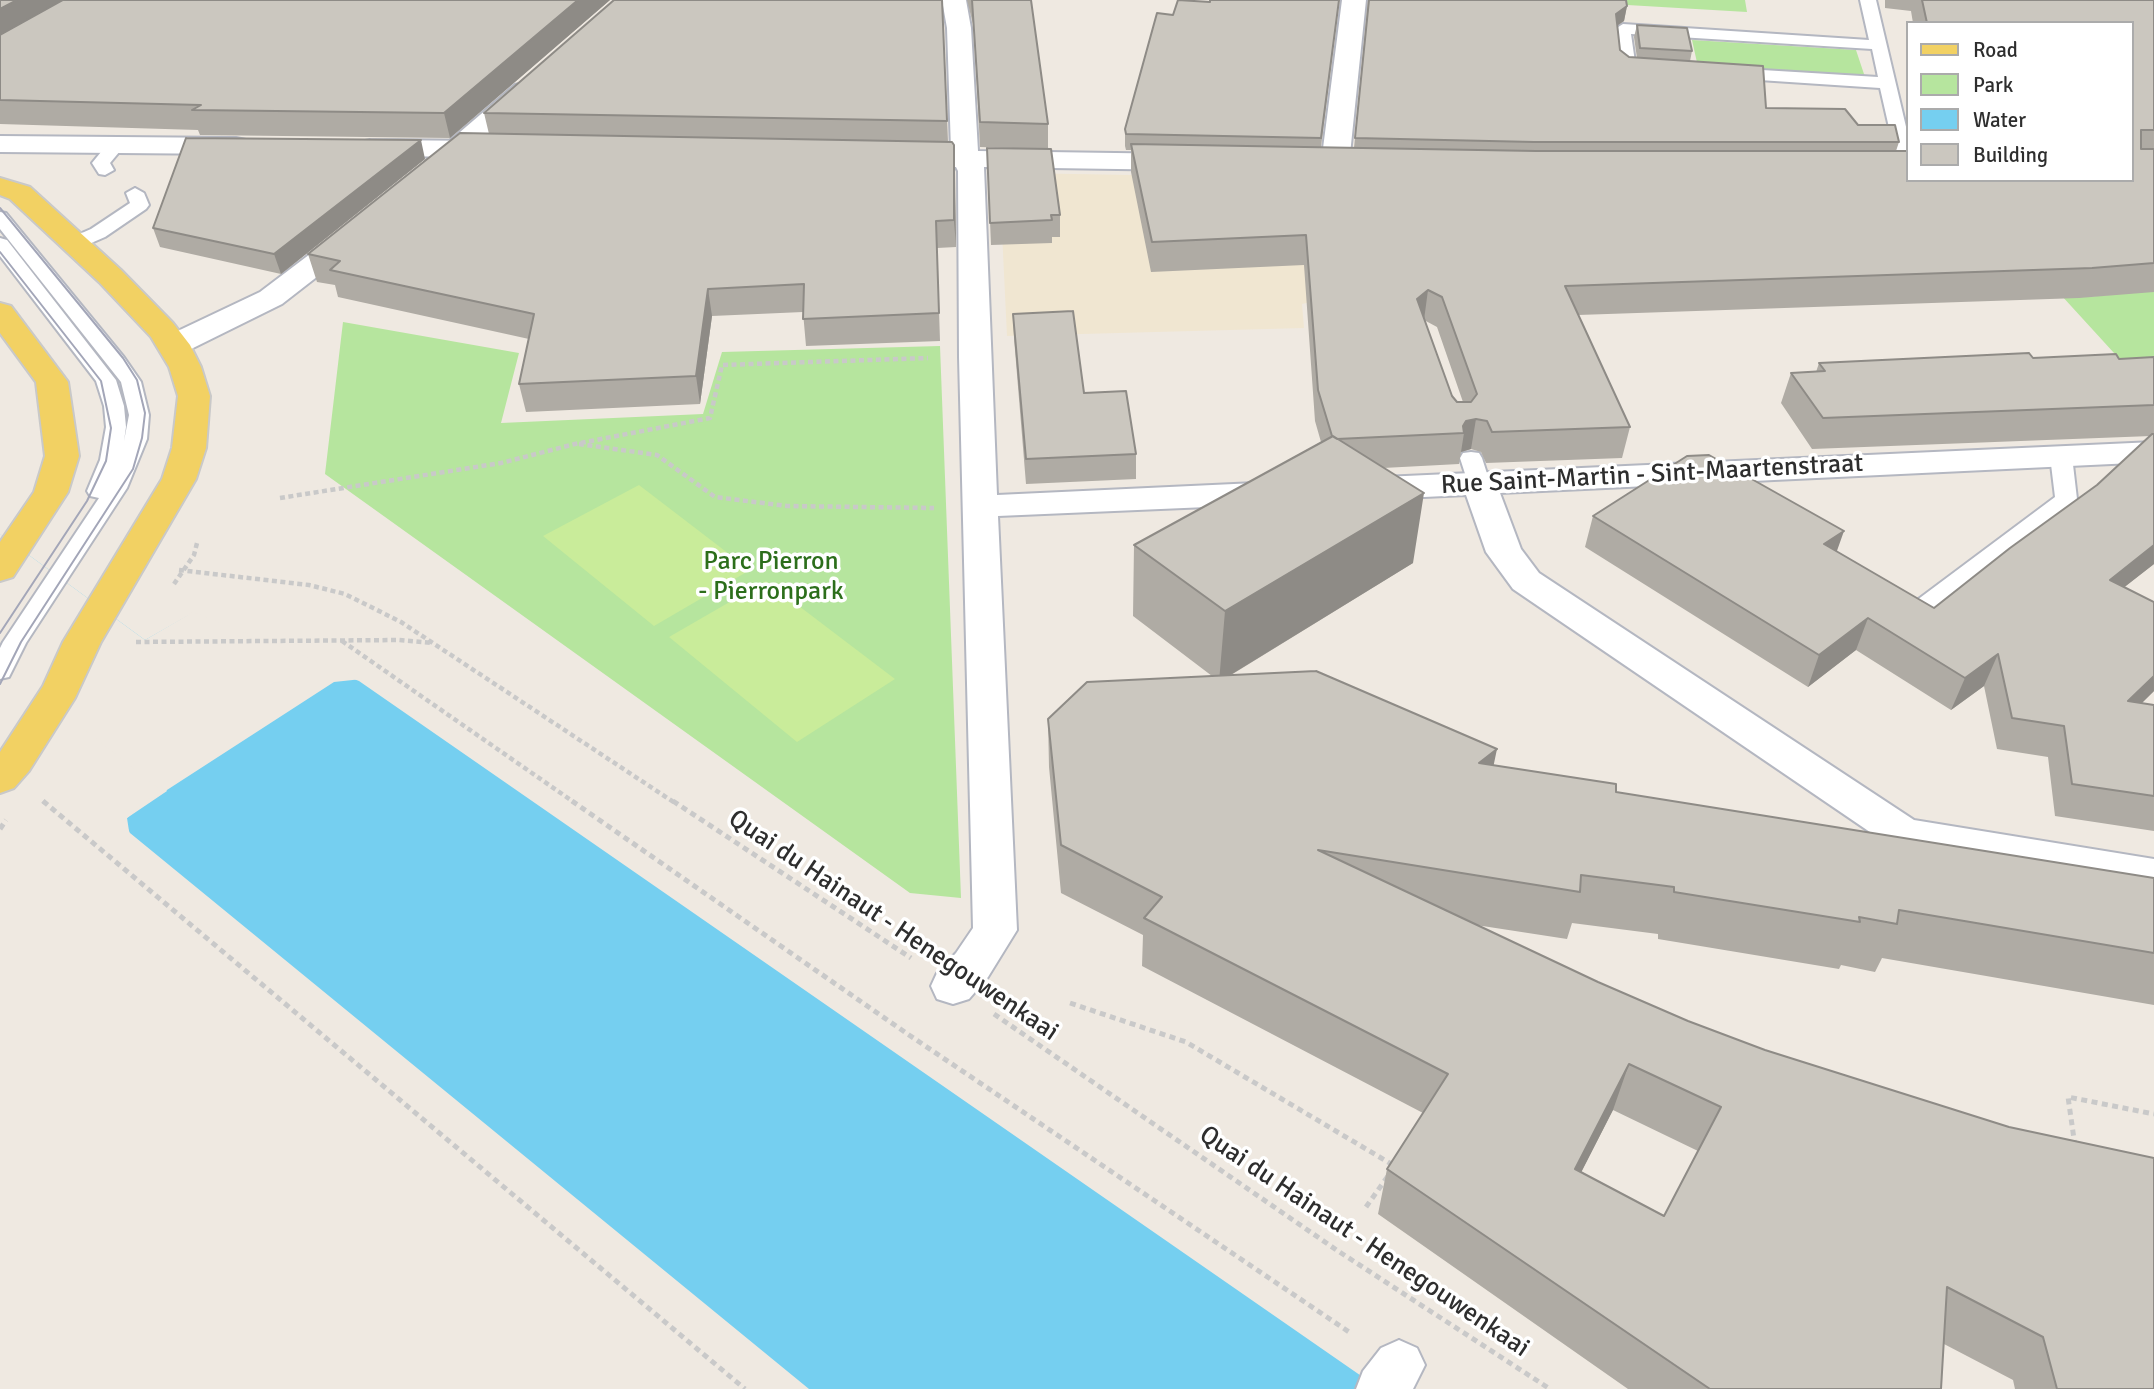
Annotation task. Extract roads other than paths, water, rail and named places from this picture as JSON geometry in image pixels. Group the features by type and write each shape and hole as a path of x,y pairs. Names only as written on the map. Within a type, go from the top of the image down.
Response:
{"main road":[{"path":"0,186 20,193 75,243 110,276 174,345 185,367 194,396 188,448 179,479 101,608 82,642 61,690 7,769"},
{"path":"0,312 52,382 62,456 51,492 8,557"}],"street":[{"path":"953,986 972,965 995,930 975,357 972,171 965,159 959,28 954,0"},
{"path":"1334,164 1354,0"},
{"path":"410,189 538,79"},
{"path":"0,144 266,146"},
{"path":"347,148 517,150"},
{"path":"874,157 1214,162"},
{"path":"174,345 271,298 377,215"},
{"name":"Rue Saint-Martin - Sint-Maartenstraat","path":"982,506 1318,491 1475,471 2154,452"},
{"path":"1475,471 1504,552 1526,581 1904,834 2154,875"}],"lane":[{"path":"1868,0 1887,82 1898,168"},
{"path":"1668,69 1627,66 1623,29 1878,44"},
{"path":"1709,72 1887,82"},
{"path":"105,170 101,163 116,145"},
{"path":"75,243 98,233 140,205 135,192"},
{"path":"0,217 116,360 131,382 139,415 136,439 126,469 0,645"},
{"path":"0,244 99,368 106,380 114,406 114,444 104,478 0,671"},
{"path":"1909,618 2066,499 2061,456"}],"water":[{"path":"0,534 145,640 189,615 359,681 1380,1389 809,1389 130,833 126,825 127,818 167,791"}],"tram line":[{"path":"0,208 123,358 137,380 145,413 142,438 133,469 21,642 0,684"},
{"path":"0,252 101,381 111,428 106,461 87,501 0,633"}],"park label":[{"name":"Parc Pierron - Pierronpark","path":"771,577"}]}
